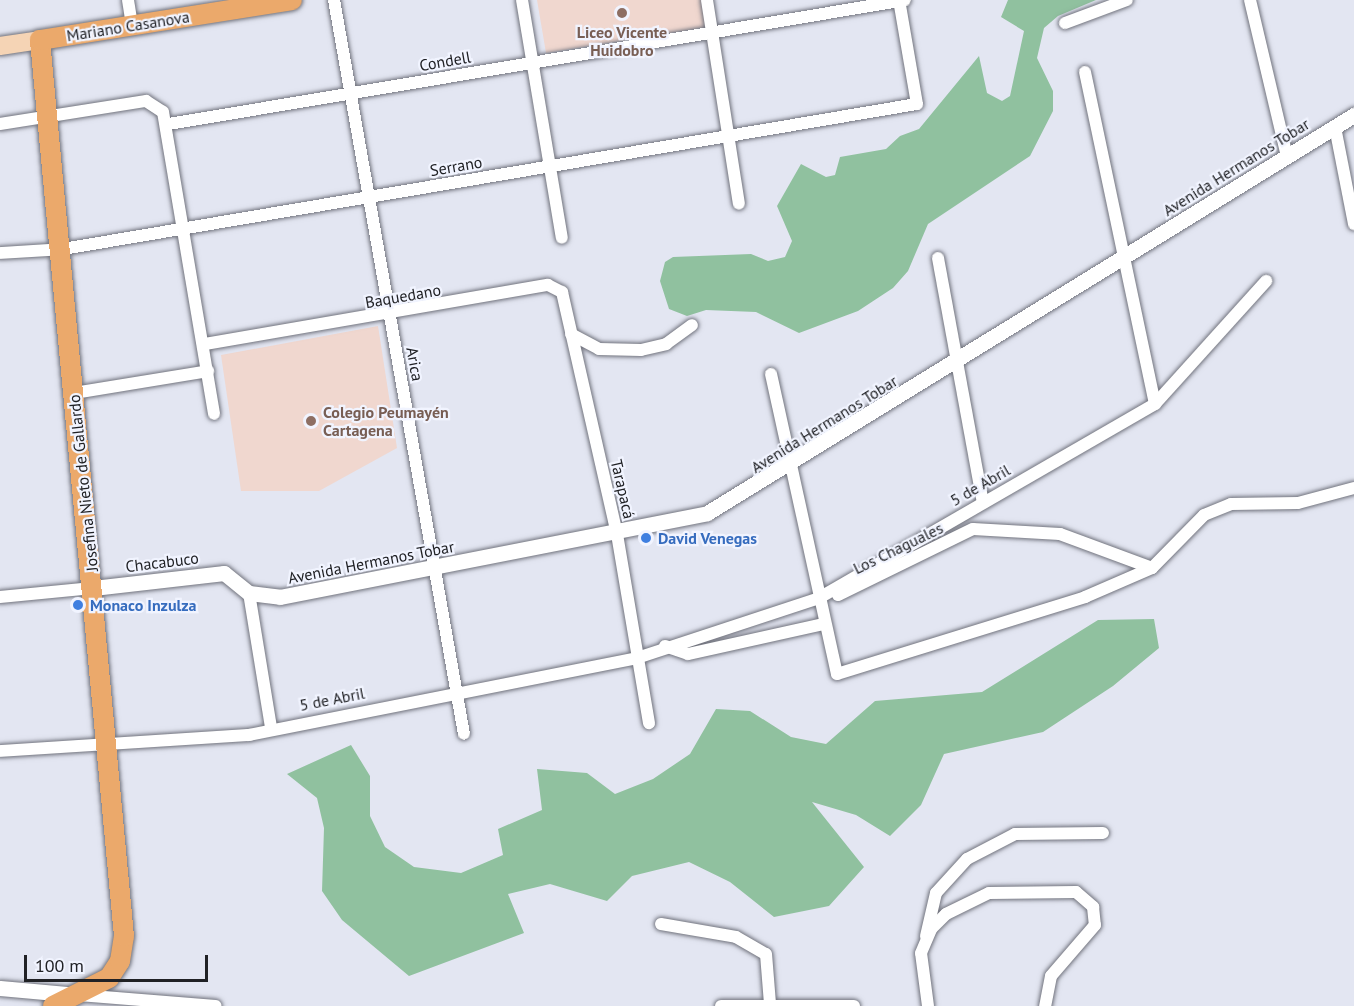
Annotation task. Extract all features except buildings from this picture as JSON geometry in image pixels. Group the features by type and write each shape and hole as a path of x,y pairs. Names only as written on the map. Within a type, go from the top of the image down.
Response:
{"main road":[{"name":"Mariano Casanova","path":"0,46 292,0"},
{"name":"Josefina Nieto de Gallardo","path":"40,40 63,249 74,393 121,872 120,961 102,985 78,995"},
{"path":"53,1006 78,995"}],"street":[{"path":"128,0 132,26"},
{"name":"Arica","path":"333,0 464,734"},
{"path":"522,0 562,238"},
{"path":"707,0 739,204"},
{"name":"Condell","path":"169,124 901,0"},
{"name":"Serrano","path":"0,253 63,249 917,104 901,0"},
{"path":"1065,23 1127,0"},
{"path":"1250,0 1287,156"},
{"path":"1085,72 1122,259 1155,404"},
{"path":"0,124 146,101 158,106 169,124 187,228 214,414"},
{"name":"Avenida Hermanos Tobar","path":"249,593 280,597 617,534 707,513 791,466 1354,115"},
{"path":"1335,127 1354,224"},
{"path":"938,258 983,502"},
{"name":"5 de Abril","path":"0,751 249,735 271,727 637,658 665,646 819,598 1155,404 1266,281"},
{"name":"Baquedano","path":"205,344 389,316 548,285 561,292 571,334"},
{"path":"571,334 599,349 641,350 666,344 692,325"},
{"name":"Tarapacá","path":"571,334 617,534 649,723"},
{"path":"74,393 208,371"},
{"path":"771,374 823,624 837,674 1085,597 1152,568 1204,515 1231,504 1298,503 1354,488"},
{"name":"Los Chaguales","path":"819,598 842,594 973,529 1060,534 1152,568"},
{"name":"Chacabuco","path":"0,597 224,573 249,593"},
{"path":"249,593 271,727"},
{"path":"665,646 688,654 823,624"},
{"path":"928,1006 921,962 936,893 967,859 1015,834 1102,833"},
{"path":"926,937 946,914 968,901 1024,890 1081,894 1095,912 1090,936 1051,976 1045,1006"},
{"path":"660,924 736,937 766,954 770,1004"},
{"path":"0,988 216,1006"},
{"path":"721,1006 770,1004 854,1006"}],"shaded area":[{"name":"Liceo Vicente Huidobro","path":"537,0 703,0 707,27 546,53"},
{"name":"Colegio Peumayén Cartagena","path":"378,326 397,448 319,491 241,491 221,355"}],"green space":[{"path":"1008,0 1096,0 1058,16 1044,28 1037,58 1053,91 1053,111 1030,156 928,224 908,271 893,288 858,311 799,333 756,312 706,310 687,316 669,309 660,281 665,262 673,257 751,254 768,261 785,257 792,241 777,206 801,164 826,177 835,175 840,157 886,149 900,136 919,129 979,56 987,93 1002,101 1010,96 1024,31 1001,17"},
{"path":"1154,619 1159,648 1113,686 1043,732 944,754 921,805 890,836 856,815 812,802 864,867 829,906 774,917 730,882 689,862 632,876 607,901 550,884 508,894 524,933 409,976 342,920 322,891 324,828 317,798 287,774 351,745 370,776 370,816 385,847 414,867 461,873 503,855 498,829 542,810 537,769 587,773 615,794 653,779 690,754 716,709 750,711 791,737 826,744 875,701 982,692 1098,620"}],"place":[{"name":"Liceo Vicente Huidobro","path":"622,13"},
{"name":"Colegio Peumayén Cartagena","path":"311,421"},
{"name":"David Venegas","path":"646,538"},
{"name":"Monaco Inzulza","path":"78,605"}]}
